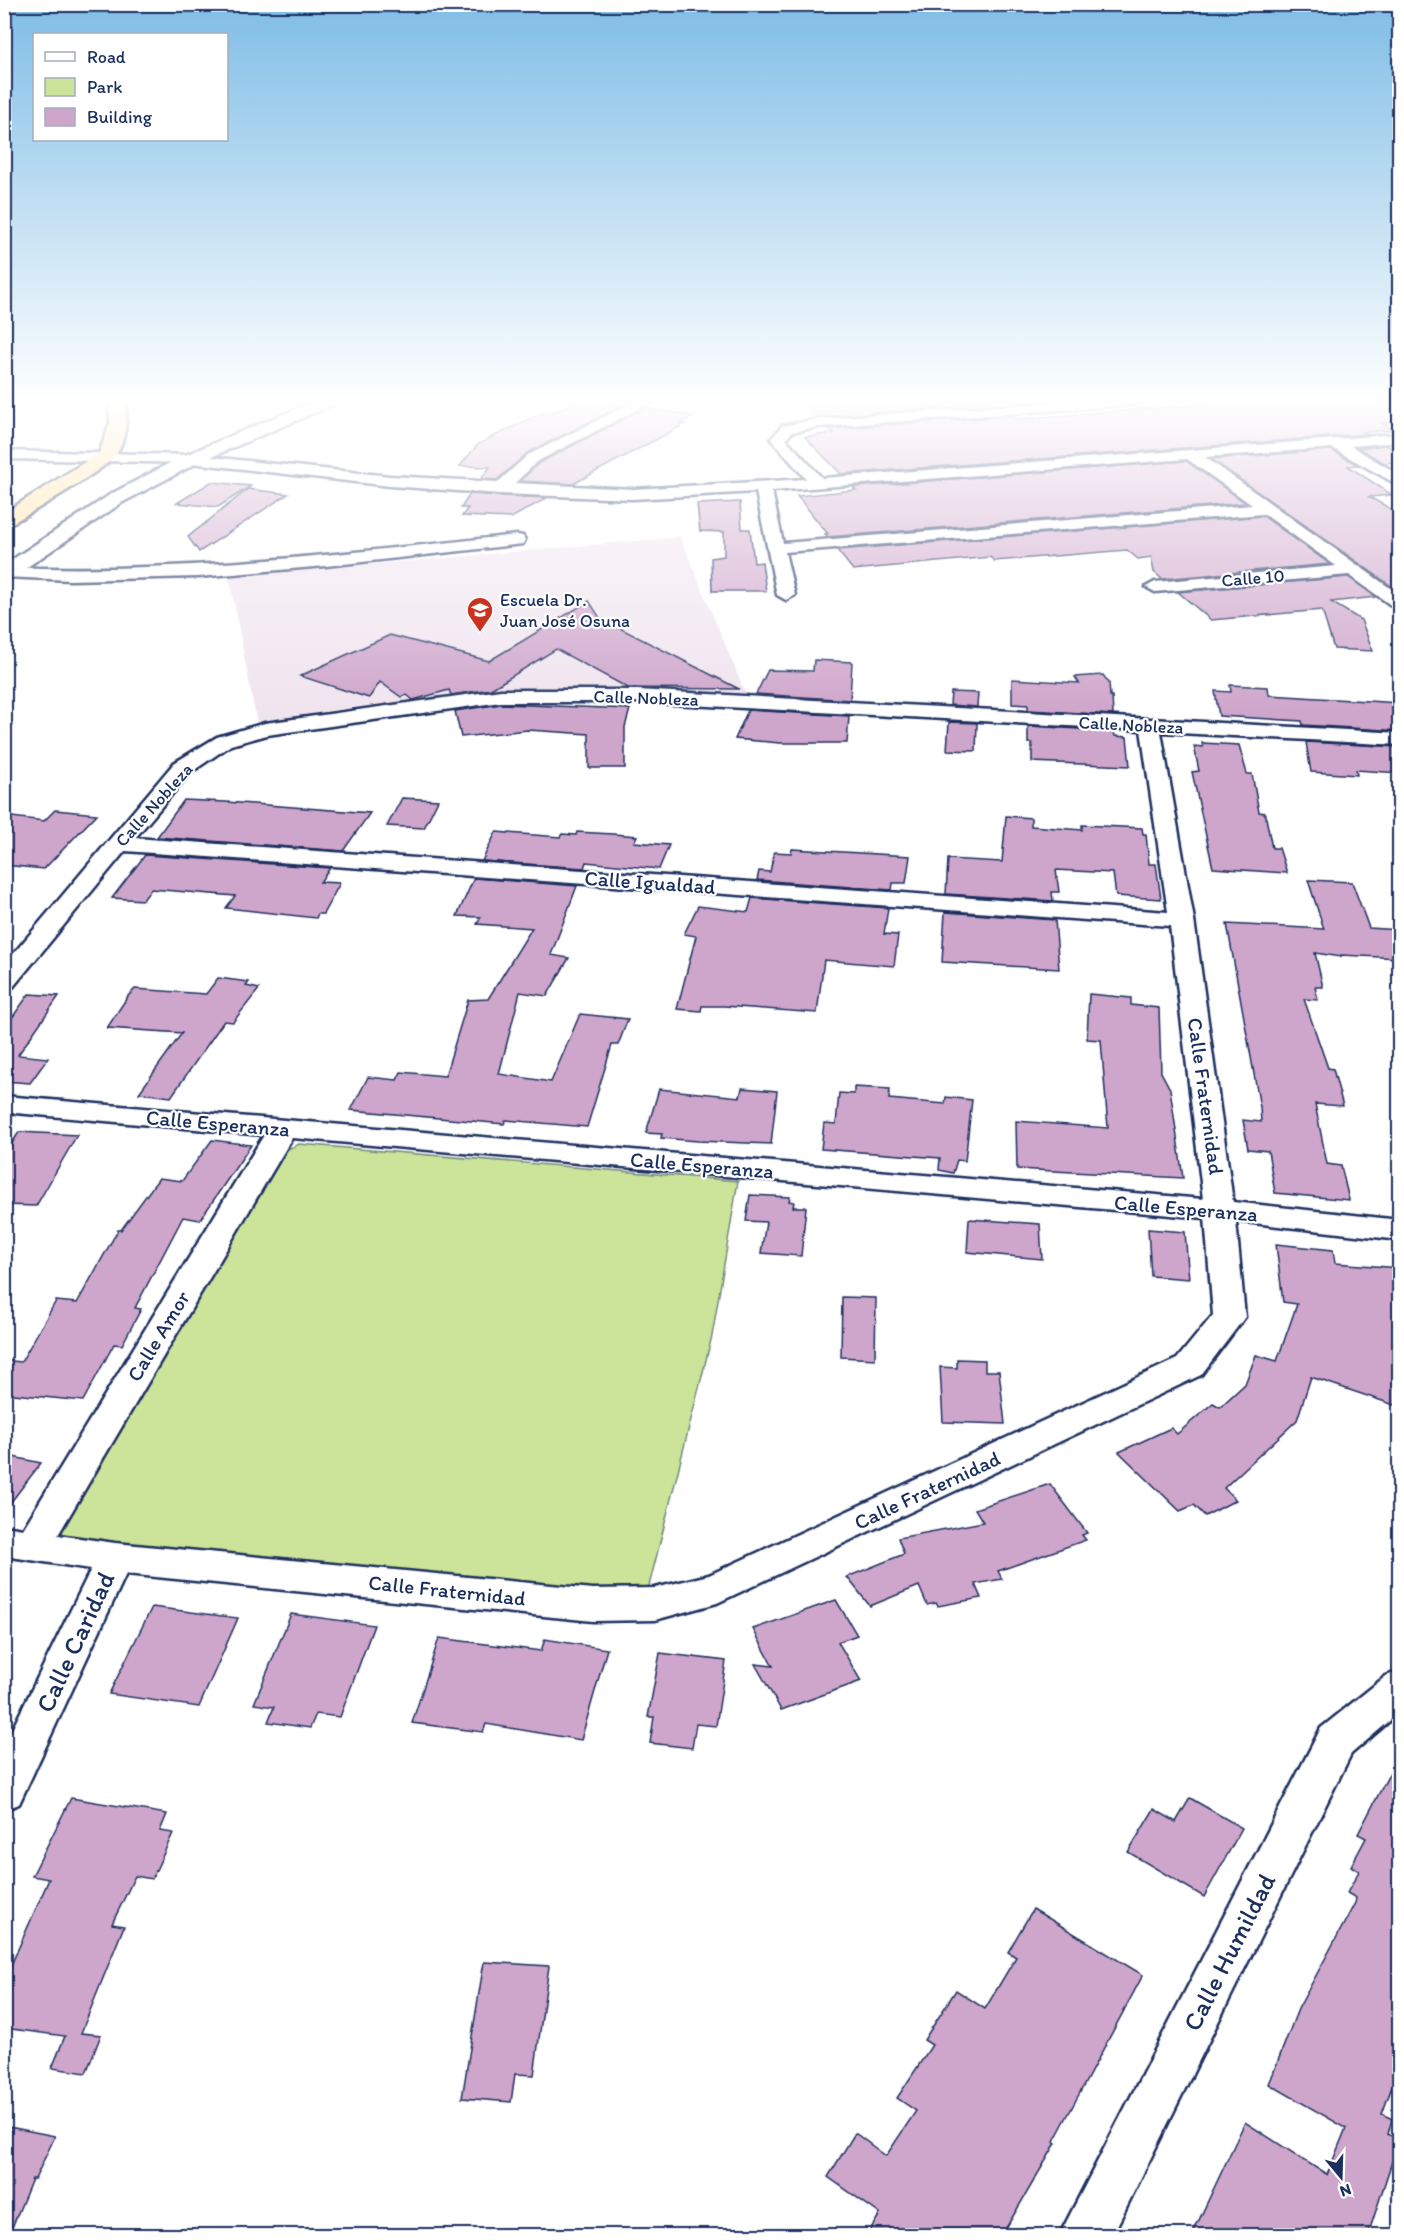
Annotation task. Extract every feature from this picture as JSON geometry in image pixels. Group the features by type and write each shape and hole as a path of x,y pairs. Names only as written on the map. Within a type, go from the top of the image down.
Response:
{"highway":[{"path":"4,521 28,506"}],"street":[{"path":"6,573 106,506"},
{"path":"768,506 786,596"},
{"path":"1261,506 1398,602"},
{"path":"778,548 1266,509"},
{"path":"6,573 71,576 241,568 517,540"},
{"name":"Calle 10","path":"1155,587 1351,570"},
{"name":"Calle Nobleza","path":"4,982 182,768 224,741 265,729 501,696 637,696 1400,739"},
{"name":"Calle Fraternidad","path":"19,1542 115,1558 593,1605 655,1604 717,1588 1189,1367 1229,1317 1221,1210 1182,920 1150,726"},
{"name":"Calle Igualdad","path":"117,844 1182,920"},
{"name":"Calle Esperanza","path":"4,1104 1221,1210 1400,1230"},
{"name":"Calle Amor","path":"19,1542 283,1128"},
{"name":"Calle Caridad","path":"4,1791 115,1558"},
{"name":"Calle Humildad","path":"1085,2235 1336,1741 1400,1688"}],"shaded area":[{"name":"Escuela Dr. Juan José Osuna","path":"680,537 747,697 640,689 512,690 354,707 257,723 229,577"}],"green space":[{"path":"299,1144 738,1181 712,1336 649,1586 635,1594 69,1541 61,1530 283,1151"}],"building":[{"path":"227,506 270,506 199,552 188,537"},
{"path":"463,506 533,506 511,518 462,516 468,508 461,508"},
{"path":"697,506 740,506 742,529 750,529 754,563 762,562 766,591 712,591 711,558 724,556 724,532 700,531"},
{"path":"805,506 1215,506 827,537 825,534 828,534"},
{"path":"1277,506 1385,506 1400,514 1400,592"},
{"path":"1263,516 1330,564 1162,579 1154,572 1151,557 1138,559 1127,550 994,561 990,557 853,570 837,550"},
{"path":"1348,577 1376,597 1331,602 1361,620 1373,651 1334,649 1322,610 1211,620 1178,592"},
{"path":"589,601 600,618 739,689 628,688 556,649 491,689 451,695 449,690 413,700 407,695 401,697 380,682 369,698 300,676 390,635 489,661"},
{"path":"814,660 852,662 850,700 756,694 768,670 813,671"},
{"path":"1103,675 1109,683 1113,715 1028,710 1028,705 1012,704 1012,679 1079,683 1075,677"},
{"path":"1230,685 1268,687 1269,695 1400,703 1400,731 1303,725 1302,721 1219,716 1215,691 1231,692"},
{"path":"951,692 978,693 977,707 950,705"},
{"path":"501,704 630,709 625,727 625,768 589,768 589,734 528,730 461,737 455,711"},
{"path":"748,710 849,716 847,743 780,743 735,739"},
{"path":"949,722 977,723 976,751 947,750"},
{"path":"1028,726 1114,731 1115,736 1127,737 1130,766 1032,762 1032,743 1028,743"},
{"path":"1306,742 1400,747 1400,773 1356,770 1357,775 1311,772"},
{"path":"1202,743 1239,745 1247,774 1252,774 1259,812 1265,813 1272,848 1279,848 1287,873 1213,868 1192,772 1199,771 1194,746 1203,747"},
{"path":"402,798 438,800 424,828 387,826"},
{"path":"184,800 370,813 343,851 157,837"},
{"path":"55,810 97,814 44,869 4,865 4,816 44,821"},
{"path":"1006,816 1031,818 1031,826 1082,830 1082,825 1142,828 1143,834 1146,834 1149,864 1156,864 1161,899 1116,896 1113,873 1056,870 1059,892 1052,892 1053,901 946,894 948,859 1002,862"},
{"path":"496,832 560,837 562,834 576,835 577,832 613,834 637,836 634,842 669,845 659,869 586,862 584,868 482,861"},
{"path":"792,849 910,856 906,883 893,883 892,890 757,880 759,871 770,872 774,852 791,853"},
{"path":"145,855 330,868 320,882 340,883 323,914 318,914 316,918 226,908 235,896 151,889 143,900 112,898"},
{"path":"474,878 577,886 551,955 569,958 547,996 520,992 499,1074 551,1082 580,1014 628,1019 618,1045 612,1045 587,1127 506,1120 504,1124 351,1110 368,1077 397,1080 401,1072 445,1076 468,1000 488,999 532,928 477,924 481,917 457,916"},
{"path":"1308,880 1352,882 1369,928 1400,930 1400,958 1341,955 1341,957 1315,953 1323,987 1315,987 1318,1000 1304,999 1328,1068 1333,1069 1343,1106 1315,1104 1327,1164 1341,1166 1349,1200 1275,1193 1268,1151 1248,1149 1243,1120 1261,1122 1227,924 1324,929"},
{"path":"752,898 888,908 884,934 898,935 894,966 824,960 817,1013 724,1006 702,1006 701,1011 677,1009 696,936 684,934 698,906 748,912"},
{"path":"945,912 1055,920 1059,969 942,962"},
{"path":"218,978 249,982 246,986 259,989 233,1022 224,1021 171,1097 139,1093 182,1033 107,1028 128,996 135,989 206,994"},
{"path":"29,994 59,996 18,1055 48,1058 30,1083 4,1081 4,1029"},
{"path":"1089,994 1131,998 1131,1005 1159,1008 1161,1072 1170,1089 1183,1178 1017,1169 1016,1121 1108,1128 1101,1040 1087,1039"},
{"path":"854,1087 890,1089 889,1099 945,1104 946,1097 972,1100 965,1161 957,1160 953,1173 939,1170 940,1158 821,1149 824,1123 836,1124 839,1093 854,1094"},
{"path":"742,1088 777,1091 771,1144 661,1138 662,1134 646,1133 659,1089 740,1097"},
{"path":"19,1132 77,1135 36,1206 4,1205 4,1156"},
{"path":"212,1140 251,1145 200,1220 183,1217 135,1308 141,1309 122,1345 114,1344 83,1401 4,1393 4,1360 21,1362 56,1301 77,1303 118,1230 121,1230 159,1178 182,1181"},
{"path":"750,1195 790,1197 789,1201 794,1202 793,1207 806,1207 801,1256 761,1253 766,1222 746,1221"},
{"path":"969,1219 1040,1224 1042,1259 967,1252"},
{"path":"1148,1229 1185,1232 1189,1279 1151,1276"},
{"path":"1276,1244 1333,1250 1335,1263 1400,1268 1400,1407 1311,1377 1297,1420 1224,1488 1236,1500 1205,1516 1194,1505 1180,1511 1119,1452 1171,1428 1177,1434 1213,1403 1220,1407 1245,1384 1256,1355 1277,1361 1297,1304 1283,1302"},
{"path":"842,1297 876,1298 875,1359 841,1357"},
{"path":"957,1359 985,1360 985,1371 999,1371 1005,1424 943,1422 940,1367 957,1368"},
{"path":"4,1455 41,1463 4,1511"},
{"path":"1050,1484 1087,1533 1082,1535 1086,1540 998,1571 1002,1579 975,1584 981,1598 938,1606 936,1603 927,1605 919,1586 870,1606 847,1577 904,1554 898,1538 983,1522 975,1509"},
{"path":"836,1600 857,1635 838,1642 861,1681 781,1710 755,1664 773,1666 753,1629"},
{"path":"152,1607 238,1618 199,1707 109,1694"},
{"path":"291,1614 374,1625 340,1717 316,1714 310,1728 268,1722 274,1707 254,1704"},
{"path":"439,1638 541,1651 545,1639 607,1649 581,1740 486,1724 483,1732 412,1723"},
{"path":"660,1653 726,1661 716,1726 696,1724 692,1748 650,1743 654,1717 648,1717"},
{"path":"1400,1753 1400,2065 1382,2114 1392,2119 1388,2134 1399,2140 1368,2235 1192,2235 1245,2122 1327,2175 1346,2128 1269,2084 1298,2009 1355,1903 1356,1898 1347,1893 1359,1871 1351,1866 1366,1838 1358,1834"},
{"path":"71,1798 167,1814 160,1831 173,1833 152,1879 135,1876 112,1924 124,1926 81,2033 101,2035 86,2073 52,2068 65,2036 4,2028 4,1981 49,1879 32,1876"},
{"path":"1190,1798 1242,1828 1204,1897 1128,1852 1154,1809 1176,1822"},
{"path":"1033,1909 1143,1975 1054,2141 1056,2143 1002,2235 867,2235 880,2214 828,2177 855,2133 886,2156 916,2111 897,2098 932,2045 924,2040 956,1990 985,2009 1016,1957 1008,1952"},
{"path":"484,1962 549,1966 534,2075 515,2074 511,2102 462,2098"},
{"path":"4,2126 55,2136 35,2179 32,2179 9,2235 4,2235"}],"place":[{"name":"Escuela Dr. Juan José Osuna","path":"480,633"}]}
